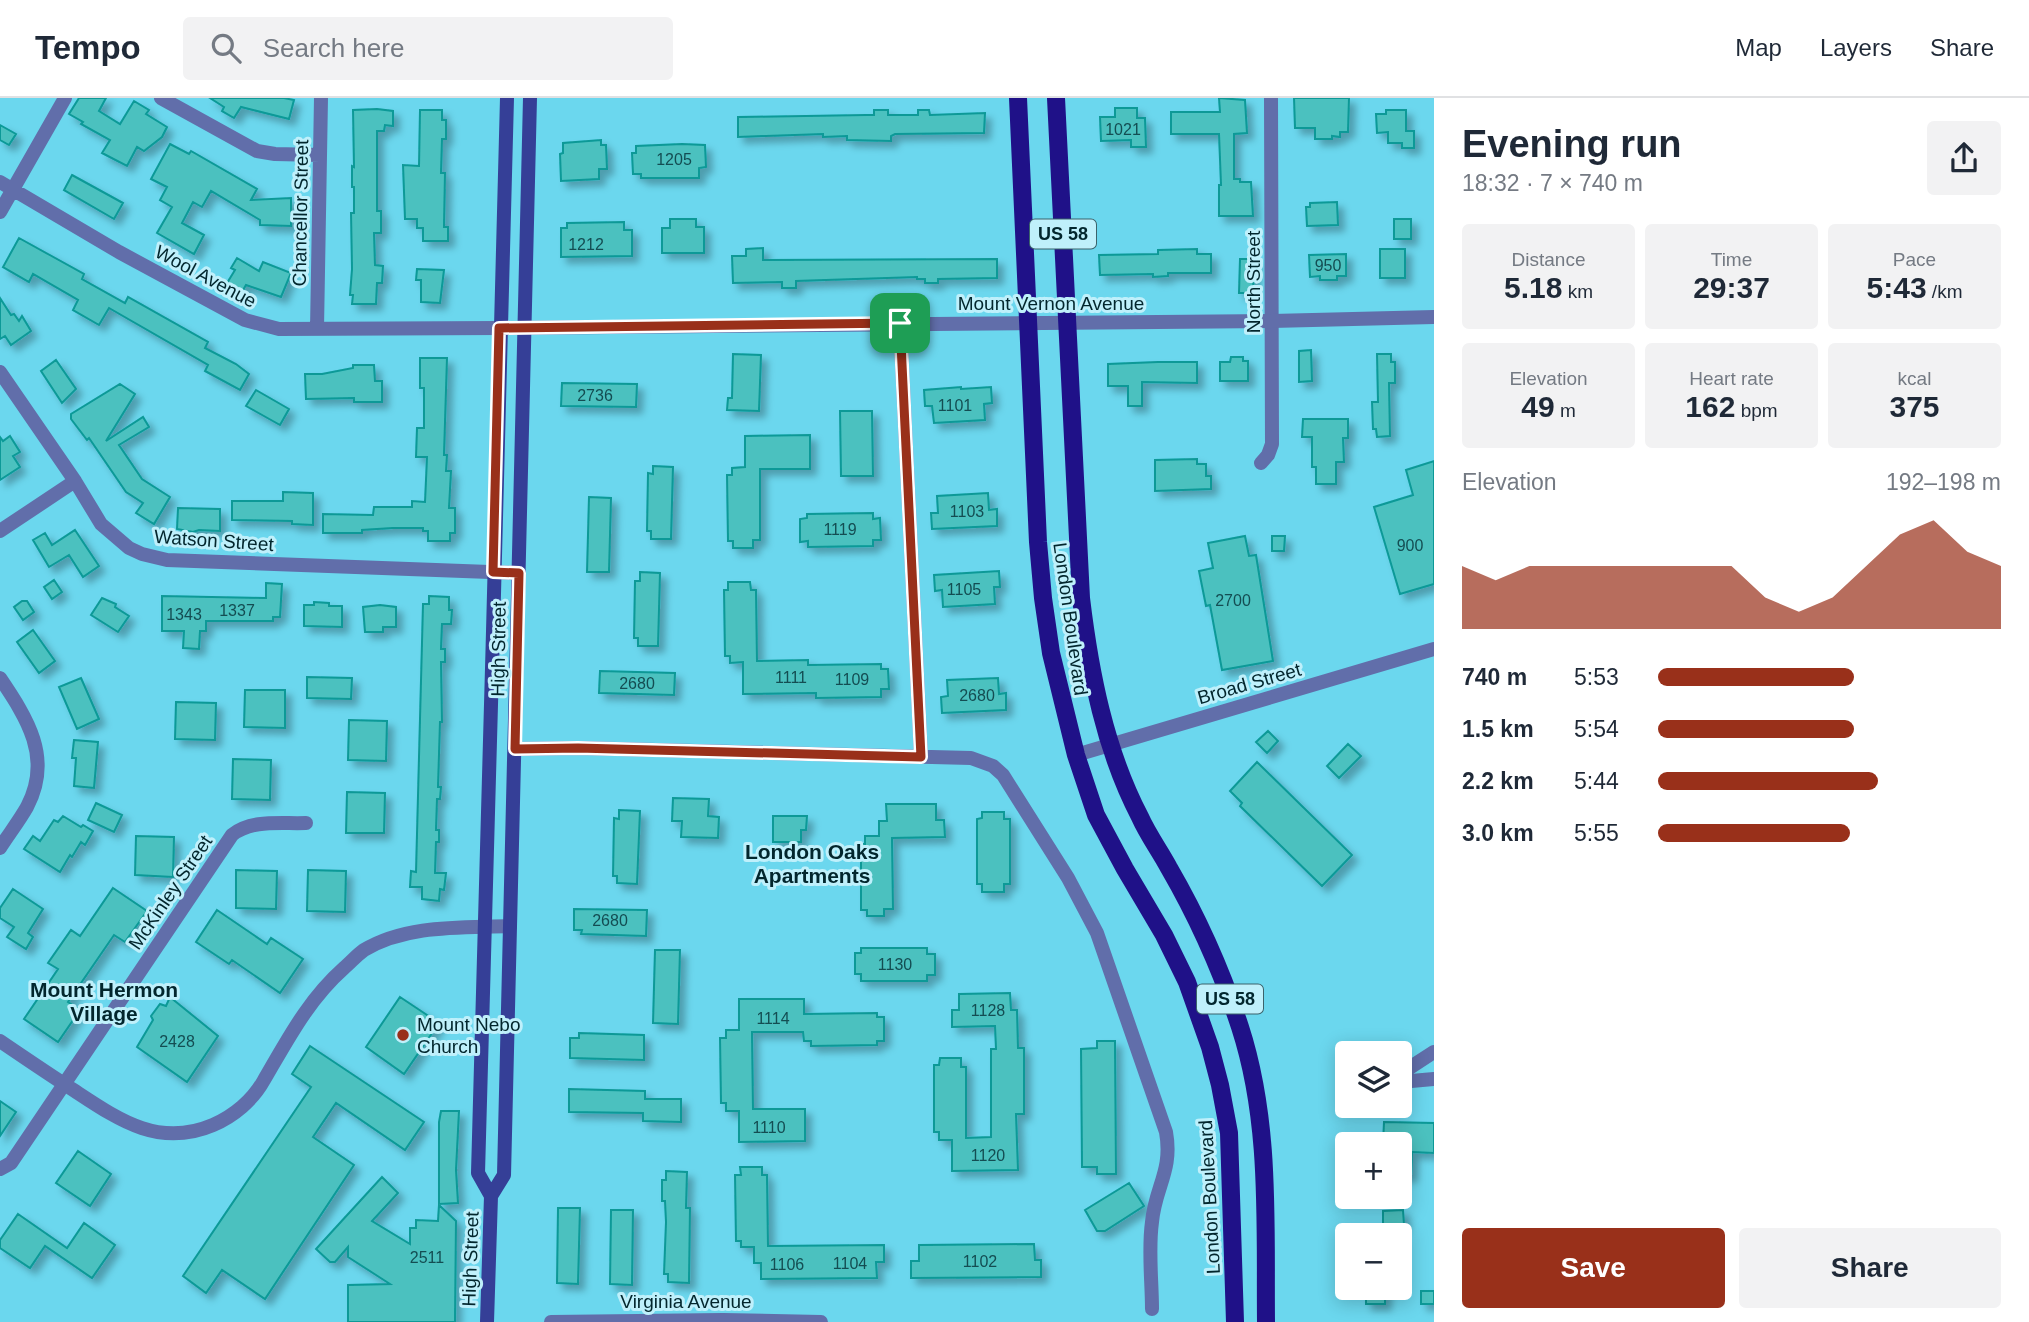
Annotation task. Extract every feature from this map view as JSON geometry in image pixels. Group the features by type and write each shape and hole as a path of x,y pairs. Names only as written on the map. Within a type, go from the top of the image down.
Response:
{"main road":[{"name":"High Street","path":"491,1196 478,1173 487,927 493,572 507,98"},
{"name":"High Street","path":"487,1322 491,1196 504,1175 530,98"},
{"name":"London Boulevard","path":"1018,98 1043,598 1060,697 1096,815 1164,935 1187,982 1210,1047 1229,1133 1235,1322"},
{"name":"London Boulevard","path":"1056,98 1081,598 1092,673 1111,744 1139,817 1170,869 1203,934 1241,1029 1259,1116 1266,1322"}],"street":[{"path":"0,212 6,186 65,98"},
{"path":"161,98 257,150 275,154 320,155"},
{"name":"Chancellor Street","path":"317,329 321,98"},
{"name":"North Street","path":"1261,463 1272,444 1271,98"},
{"name":"Wool Avenue","path":"6,186 119,252 245,320 279,329 499,328"},
{"name":"Mount Vernon Avenue","path":"499,328 1434,317"},
{"path":"900,323 921,757"},
{"name":"Watson Street","path":"0,372 75,481 101,524 135,551 160,559 519,573"},
{"path":"0,531 75,481"},
{"name":"Broad Street","path":"1076,755 1434,649"},
{"path":"0,678 26,716 35,743 37,770 34,789 27,806 0,848"},
{"path":"515,749 591,748 982,760 1003,775 1068,878 1097,933 1168,1146 1166,1176 1155,1203 1151,1223 1152,1309"},
{"name":"McKinley Street","path":"0,1169 11,1163 66,1085 232,835 251,824 306,823"},
{"path":"0,1041 129,1124 166,1133 186,1132 214,1124 239,1110 253,1096 297,1022 318,994 363,951 424,930 510,926"},
{"path":"1412,1066 1434,1052"},
{"path":"1412,1081 1434,1079"},
{"name":"Virginia Avenue","path":"551,1322 821,1322"}],"building":[{"path":"79,98 106,98 99,111 120,124 134,101 149,110 146,114 167,127 162,137 144,151 137,147 127,166 102,153 110,140 69,114"},
{"path":"210,98 294,100 289,119 241,107 234,118 222,111 224,107"},
{"path":"1219,98 1245,100 1247,133 1234,134 1234,179 1251,182 1253,216 1219,216 1219,134 1171,134 1171,112 1220,112"},
{"path":"1294,98 1349,98 1348,132 1340,132 1340,137 1332,136 1332,139 1315,139 1315,128 1295,128"},
{"path":"1115,108 1137,108 1137,118 1145,118 1146,147 1131,147 1131,140 1101,141 1100,117 1115,117"},
{"path":"353,110 393,111 393,126 385,125 384,131 377,131 377,211 381,211 381,233 374,233 375,265 383,266 382,283 377,283 376,304 352,304"},
{"path":"420,110 442,110 442,120 446,120 446,139 442,139 441,173 445,173 444,227 448,227 448,241 423,241 423,228 417,228 417,219 405,219 403,165 419,166"},
{"path":"874,110 888,110 888,115 918,115 918,110 929,110 930,115 985,113 984,133 895,134 891,136 891,141 847,140 847,136 823,137 823,134 738,137 738,117 874,115"},
{"path":"1386,110 1406,110 1406,131 1414,131 1414,148 1402,148 1402,143 1388,143 1388,132 1377,133 1376,114 1386,114"},
{"path":"0,125 16,134 9,145 0,140"},
{"path":"601,140 601,145 606,145 607,169 599,169 599,179 561,181 560,154 563,153 563,143"},
{"path":"170,144 189,154 191,151 257,189 251,200 291,198 291,226 260,225 260,220 211,191 202,207 193,202 182,223 204,235 194,254 157,233 172,207 160,200 167,187 151,179"},
{"path":"705,145 706,167 699,168 699,178 641,178 641,174 633,174 632,153 636,153 636,146"},
{"path":"72,175 123,203 114,219 64,190"},
{"path":"1337,202 1338,225 1307,226 1306,207 1310,207 1310,203"},
{"path":"670,219 696,219 696,227 704,227 704,253 662,253 662,228 670,228"},
{"path":"1394,219 1411,219 1411,239 1394,239"},
{"path":"624,222 624,230 632,230 632,256 561,257 561,228 567,228 567,223"},
{"path":"19,238 84,274 82,279 125,303 128,297 208,342 205,348 249,374 240,390 205,371 208,365 109,308 99,325 73,310 78,300 33,274 29,282 3,267"},
{"path":"763,248 763,260 997,259 997,278 938,279 938,283 925,283 925,279 917,277 796,281 796,288 782,288 782,282 733,283 732,256 746,256 746,249"},
{"path":"1197,249 1197,254 1211,254 1211,273 1168,273 1168,276 1153,277 1153,274 1100,275 1099,255 1158,254 1158,250"},
{"path":"1380,249 1405,249 1405,278 1380,278"},
{"path":"1346,254 1346,276 1337,276 1337,280 1310,277 1309,255"},
{"path":"237,258 259,271 263,262 291,273 281,297 246,285 239,297 224,288 235,270 231,268"},
{"path":"1240,259 1254,259 1253,293 1239,293"},
{"path":"417,269 444,270 440,303 421,302 421,280 416,280"},
{"path":"0,298 11,315 14,314 19,321 22,316 31,331 11,345 5,336 0,339"},
{"path":"1311,350 1312,381 1299,382 1299,351"},
{"path":"733,354 761,355 759,411 727,410 728,398 732,398"},
{"path":"1377,354 1391,354 1391,362 1395,362 1395,383 1389,383 1390,436 1377,437 1376,429 1373,429 1372,402 1378,402"},
{"path":"1231,357 1243,357 1243,361 1248,361 1248,381 1220,381 1220,362 1230,362"},
{"path":"420,358 447,358 444,455 447,455 446,471 451,471 449,508 455,508 455,533 450,533 450,541 428,541 428,531 423,531 423,528 323,533 323,514 373,515 374,507 412,507 412,501 425,502 427,457 416,457 417,428 424,428 424,388 420,388"},
{"path":"56,360 76,389 62,403 41,371"},
{"path":"1197,362 1197,383 1142,382 1142,406 1128,406 1128,386 1108,386 1108,364"},
{"path":"353,365 374,365 375,381 382,381 382,402 354,402 354,398 306,399 305,374 322,374 353,368"},
{"path":"562,383 637,384 636,407 561,406"},
{"path":"120,384 135,394 106,441 143,417 149,427 119,445 142,479 170,497 154,524 136,513 143,503 126,492 89,438 87,440 71,419 71,414"},
{"path":"991,387 992,403 984,404 985,420 934,423 932,406 925,406 924,390"},
{"path":"256,390 289,409 280,425 246,406"},
{"path":"840,411 872,411 873,476 841,476"},
{"path":"1303,419 1348,419 1348,438 1343,438 1344,462 1336,462 1336,484 1316,484 1316,467 1312,467 1312,437 1302,437"},
{"path":"810,435 810,469 760,469 760,540 753,540 753,548 733,548 733,541 728,541 727,475 732,475 732,468 745,467 745,436"},
{"path":"10,436 20,452 13,456 20,467 0,480 0,437 3,441"},
{"path":"1197,459 1197,464 1206,464 1206,476 1211,476 1211,489 1155,491 1155,460"},
{"path":"1434,461 1434,584 1400,594 1374,507 1413,495 1406,470"},
{"path":"653,466 673,467 671,539 651,539 651,531 647,531 648,473 653,474"},
{"path":"283,492 313,493 313,525 292,524 292,521 232,520 232,501 283,501"},
{"path":"988,493 989,510 997,509 997,526 932,529 931,513 938,513 937,496"},
{"path":"589,497 611,498 609,572 587,572"},
{"path":"178,508 220,509 220,531 193,532 177,529"},
{"path":"873,513 873,519 880,518 881,540 873,540 873,546 808,547 808,541 800,542 800,519 807,518 807,514"},
{"path":"75,530 99,566 83,577 69,555 49,567 33,540 45,533 52,545"},
{"path":"1245,536 1249,556 1256,555 1273,661 1222,670 1210,605 1206,606 1199,571 1213,568 1208,543"},
{"path":"1272,536 1285,536 1284,551 1272,551"},
{"path":"999,571 1000,587 994,587 995,604 943,607 942,590 935,591 934,575"},
{"path":"640,572 660,573 658,646 638,646 638,638 634,638 635,581 640,581"},
{"path":"54,580 62,592 52,599 44,587"},
{"path":"728,582 750,582 751,590 756,590 757,661 808,660 808,665 881,664 881,669 888,669 889,689 881,689 881,697 816,698 816,693 743,694 743,662 730,663 730,656 725,656 724,590 728,590"},
{"path":"266,583 282,584 280,617 273,617 273,621 206,621 206,631 200,631 199,649 183,648 184,631 162,631 162,596 266,598"},
{"path":"429,596 449,597 449,610 452,610 451,624 442,624 441,649 445,649 445,662 441,662 442,722 438,787 441,787 440,799 437,799 436,830 439,830 439,842 436,842 435,873 446,873 444,890 440,889 439,901 422,899 422,887 410,887 411,871 416,872 423,604 429,604"},
{"path":"102,598 116,604 115,607 129,616 118,632 91,615"},
{"path":"27,601 34,612 23,620 14,607"},
{"path":"314,602 342,606 342,627 304,626 304,605 314,605"},
{"path":"363,607 396,607 396,627 383,627 383,632 365,632"},
{"path":"33,630 55,661 39,673 17,642"},
{"path":"600,671 675,673 674,695 599,693"},
{"path":"307,677 352,678 351,699 307,698"},
{"path":"81,678 99,719 77,729 59,687"},
{"path":"998,678 999,694 1006,693 1006,710 942,713 941,697 948,696 947,680"},
{"path":"245,690 285,690 285,728 244,727"},
{"path":"176,702 216,703 215,740 175,739"},
{"path":"349,720 387,721 386,761 348,760"},
{"path":"1268,731 1278,741 1267,753 1256,742"},
{"path":"74,740 98,742 94,788 74,786"},
{"path":"1348,744 1361,756 1339,778 1327,766"},
{"path":"233,759 271,760 270,800 232,799"},
{"path":"1257,762 1352,855 1322,886 1240,806 1242,803 1230,791"},
{"path":"347,792 385,793 384,833 346,833"},
{"path":"673,798 709,799 708,816 719,817 718,838 681,837 682,821 672,821"},
{"path":"96,803 122,815 114,832 88,820"},
{"path":"886,804 936,804 936,820 944,820 945,837 892,838 893,909 884,909 884,916 867,916 867,910 861,910 861,844 865,844 865,836 879,836 879,821 887,821"},
{"path":"619,810 640,811 637,884 617,883 617,876 613,876 614,818 619,819"},
{"path":"982,812 1004,812 1004,819 1010,819 1010,884 1004,884 1004,892 982,892 982,884 977,884 977,819 982,818"},
{"path":"63,816 93,831 85,845 81,842 72,857 70,855 60,872 24,849 33,836 40,841 54,820 58,822"},
{"path":"773,816 807,816 806,830 801,830 801,842 773,842"},
{"path":"136,836 174,837 173,877 135,875"},
{"path":"236,870 277,871 276,909 236,908"},
{"path":"308,870 346,871 345,912 307,911"},
{"path":"113,888 147,911 125,942 114,935 68,1002 80,1010 58,1042 24,1019 58,969 48,963 71,930 80,936"},
{"path":"13,889 43,909 28,933 33,937 26,949 7,937 14,927 0,918 0,908"},
{"path":"574,909 647,910 646,936 581,934 582,930 574,930"},
{"path":"217,910 267,944 271,938 303,959 280,993 232,960 229,964 196,942"},
{"path":"861,948 927,948 927,954 935,954 935,975 927,975 927,981 861,981 861,974 855,974 855,953 861,953"},
{"path":"655,950 680,950 678,1024 653,1023"},
{"path":"1010,993 1011,1010 1017,1010 1018,1048 1024,1048 1024,1114 1016,1114 1018,1170 952,1171 952,1140 939,1140 939,1132 934,1132 934,1065 939,1065 940,1058 961,1058 961,1067 966,1067 966,1138 991,1137 991,1049 996,1049 995,1026 952,1027 952,1010 959,1010 959,994"},
{"path":"170,997 218,1036 187,1082 137,1047 153,1020 151,1016 160,1004 166,1006"},
{"name":"Mount Nebo Church","path":"400,997 439,1023 404,1074 366,1047"},
{"path":"739,999 804,999 804,1014 877,1013 877,1017 884,1017 884,1041 877,1041 877,1045 811,1046 811,1041 804,1041 803,1032 752,1032 753,1109 805,1109 805,1141 739,1142 739,1111 726,1111 726,1103 721,1103 720,1038 726,1038 726,1030 739,1030"},
{"path":"579,1033 644,1035 644,1060 570,1058 570,1038 579,1038"},
{"path":"1097,1041 1115,1041 1116,1174 1097,1174 1097,1167 1082,1167 1081,1049 1097,1048"},
{"path":"310,1046 424,1122 405,1150 336,1103 313,1137 354,1165 265,1299 222,1270 206,1293 183,1276 311,1087 292,1074"},
{"path":"569,1089 645,1091 645,1099 681,1099 681,1122 643,1121 643,1113 569,1112"},
{"path":"0,1101 16,1112 0,1136"},
{"path":"441,1111 459,1111 456,1170 458,1203 439,1204"},
{"path":"1384,1122 1434,1123 1434,1153 1412,1152 1412,1132 1384,1132"},
{"path":"78,1151 111,1174 90,1206 56,1183"},
{"path":"740,1167 762,1167 762,1175 767,1175 768,1246 884,1245 884,1262 876,1262 877,1278 761,1279 761,1263 754,1263 754,1247 741,1247 741,1241 736,1241 735,1175 741,1175"},
{"path":"666,1171 687,1172 686,1208 690,1208 689,1283 668,1282 668,1274 664,1274 666,1222 662,1180 666,1180"},
{"path":"382,1177 398,1193 372,1221 410,1244 410,1228 416,1228 416,1220 438,1221 439,1205 456,1221 455,1322 348,1322 348,1285 390,1284 348,1257 348,1247 335,1262 330,1262 316,1249"},
{"path":"1129,1183 1144,1206 1105,1231 1097,1231 1085,1210"},
{"path":"558,1208 580,1208 578,1284 557,1283"},
{"path":"611,1210 633,1210 632,1285 610,1284"},
{"path":"1403,1210 1404,1223 1383,1223 1383,1211"},
{"path":"18,1214 67,1248 84,1223 115,1245 92,1278 45,1246 30,1268 0,1248 0,1240"},
{"path":"1034,1244 1035,1260 1041,1260 1041,1277 911,1278 911,1261 919,1261 919,1245"},
{"path":"1421,1291 1434,1291 1434,1304 1421,1304"},
{"path":"1366,1300 1385,1300 1385,1304 1366,1304"}],"place":[{"name":"Mount Nebo Church","path":"403,1035"}],"district":[{"name":"London Oaks Apartments","path":"812,864"},
{"name":"Mount Hermon Village","path":"104,1002"}],"route":[{"path":"900,323 921,757 578,748 515,749 519,573 493,572 499,328 900,323"}]}
